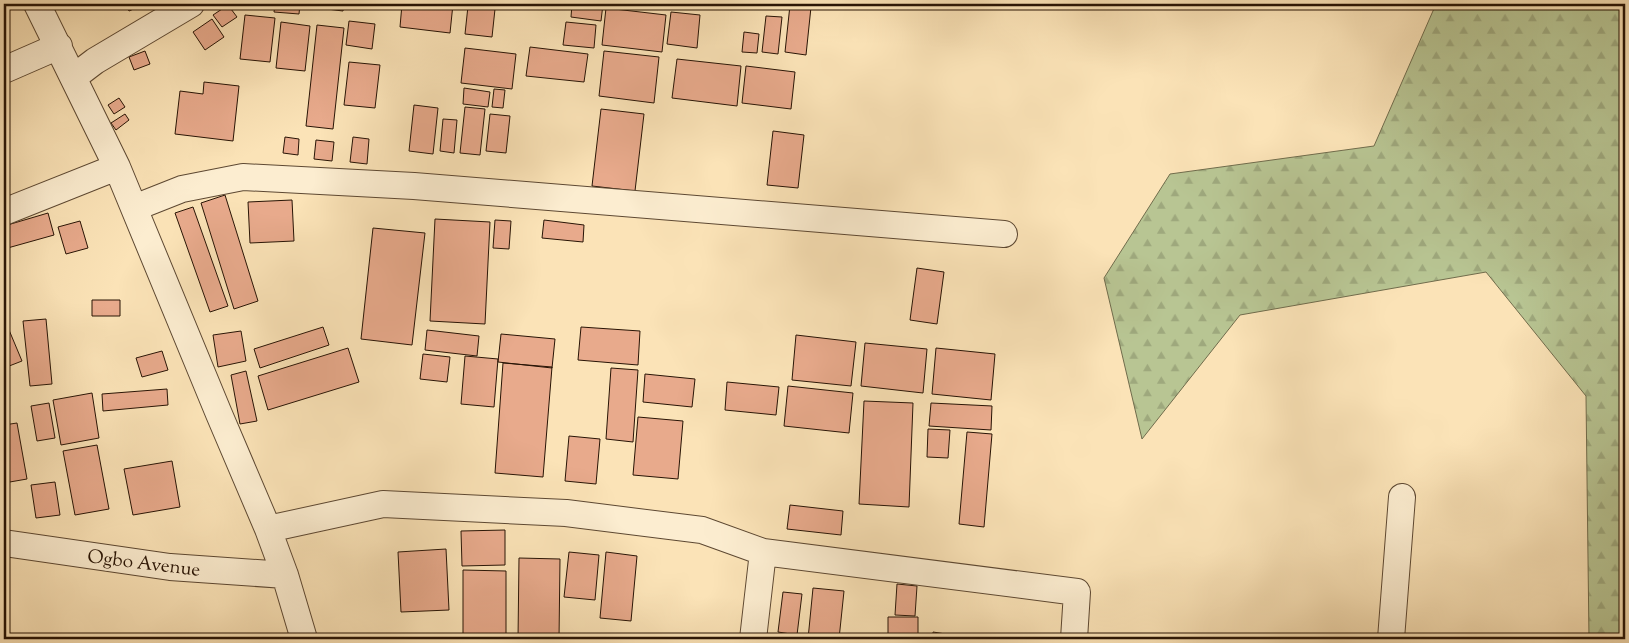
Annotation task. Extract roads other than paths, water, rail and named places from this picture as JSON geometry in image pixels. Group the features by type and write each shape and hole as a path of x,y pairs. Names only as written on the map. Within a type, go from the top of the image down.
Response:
{"street":[{"path":"37,4 117,167 218,414 268,529 286,575 304,639"},
{"path":"74,77 95,61 191,4"},
{"path":"4,70 59,46"},
{"path":"4,212 117,167"},
{"path":"134,208 182,189 243,177 414,186 1004,234"},
{"path":"1391,639 1402,497"},
{"path":"268,529 383,504 402,504 566,513 702,530 763,552 1077,592 1074,639"},
{"name":"Ogbo Avenue","path":"4,543 170,567 286,575"},
{"path":"753,639 763,552"}]}
